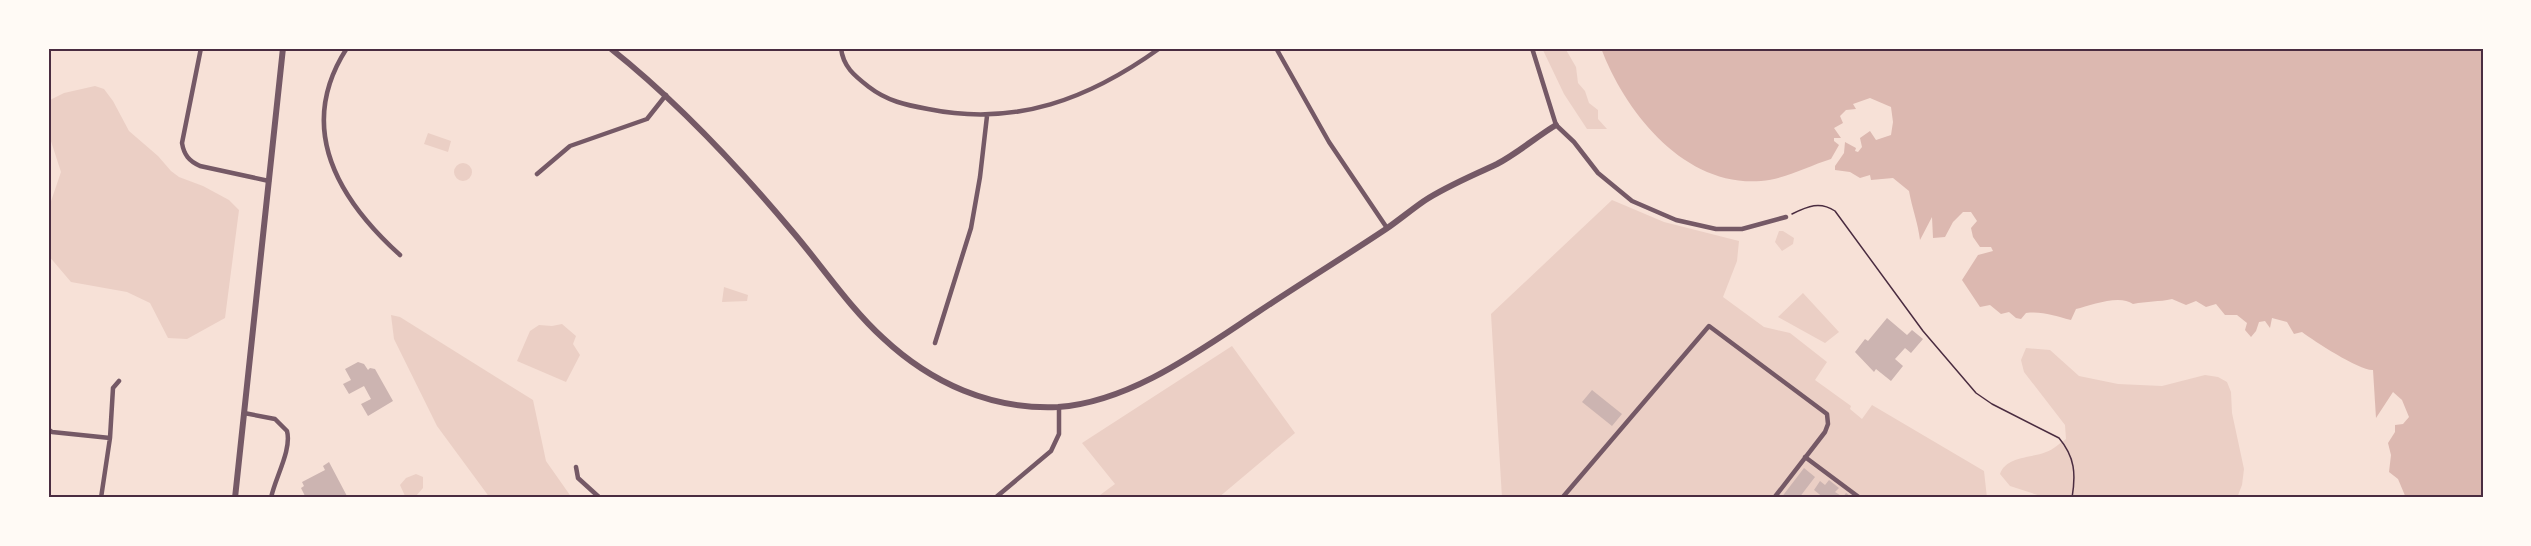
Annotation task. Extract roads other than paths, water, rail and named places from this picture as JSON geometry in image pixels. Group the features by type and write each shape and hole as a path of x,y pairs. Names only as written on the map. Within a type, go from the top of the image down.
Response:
{"street":[{"path":"201,48 182,142 184,154 200,166 269,181"},
{"path":"235,498 283,48"},
{"path":"347,48 340,59 328,90 322,126 336,176 348,199 362,218 400,255"},
{"path":"610,48 694,122 745,176 866,320 910,363 948,385 987,400 1019,406 1059,407 1112,396 1154,376 1387,228 1424,201 1468,176 1496,165 1556,125"},
{"path":"841,48 843,62 850,71 889,100 944,113 987,116 1041,108 1075,97 1112,80 1160,48"},
{"path":"1276,48 1329,142 1387,228"},
{"path":"1532,48 1556,125 1574,142 1608,183 1632,201 1690,224 1722,229 1752,227 1786,218"},
{"path":"537,174 570,146 646,119 666,96"},
{"path":"935,343 971,228 987,116"},
{"path":"1562,498 1708,326 1827,414 1828,424 1825,432 1774,498"},
{"path":"101,498 110,438 113,388 119,381"},
{"path":"995,498 1051,451 1059,434 1059,407"},
{"path":"244,413 275,419 287,431 288,446 271,498"},
{"path":"48,429 52,432 110,438"},
{"path":"1805,457 1860,498"},
{"path":"576,467 578,478 600,498"}]}
